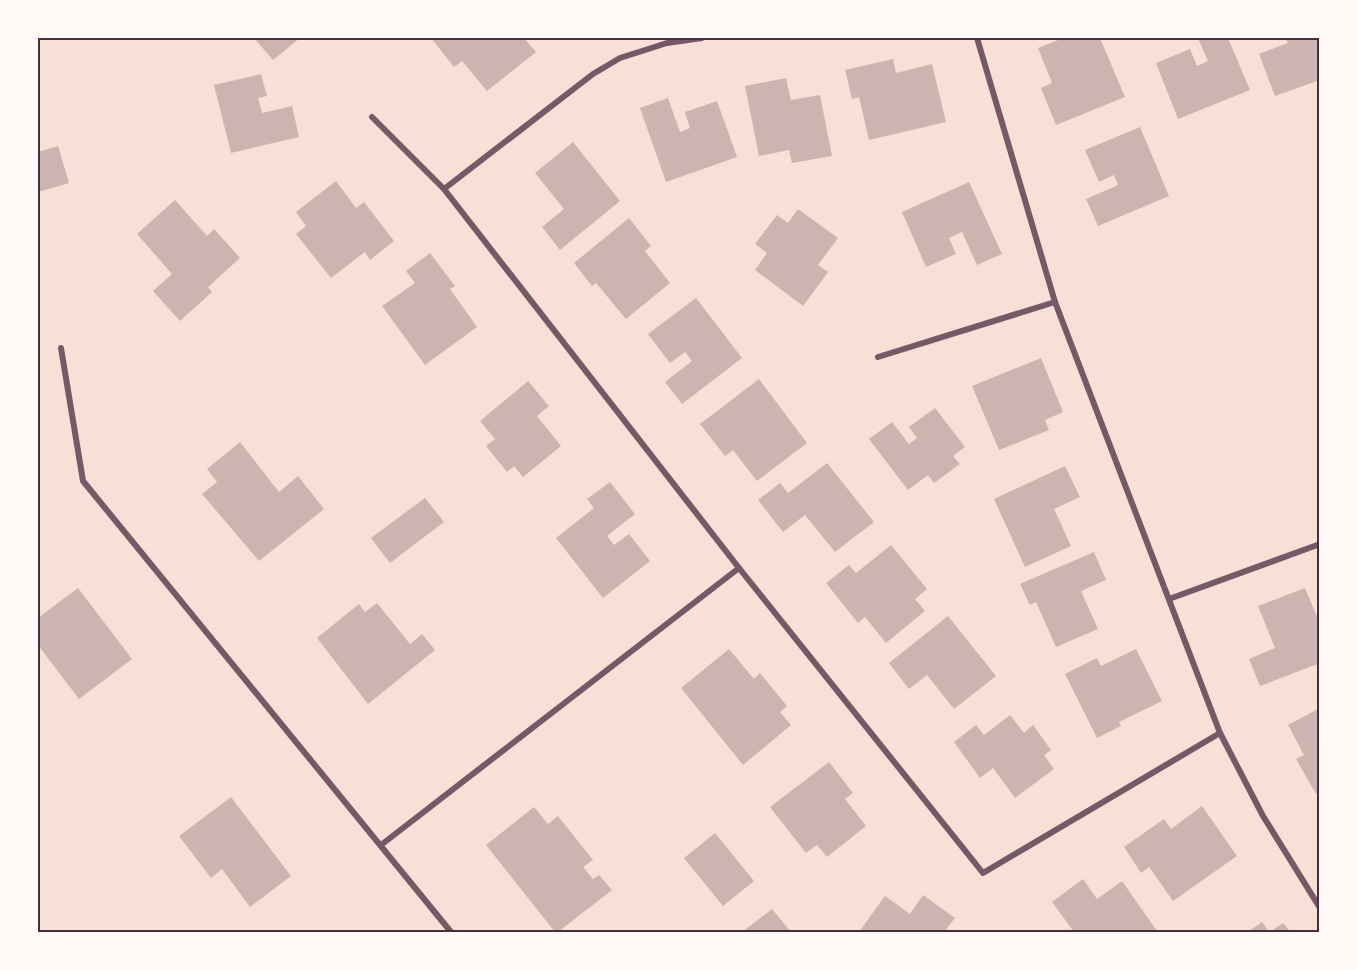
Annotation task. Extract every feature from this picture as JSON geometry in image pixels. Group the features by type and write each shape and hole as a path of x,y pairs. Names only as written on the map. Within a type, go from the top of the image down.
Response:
{"street":[{"path":"444,189 592,74 620,58 667,43 702,38"},
{"path":"977,38 1054,302 1220,733 1263,816 1320,908"},
{"path":"372,117 444,189 739,568 982,873 1220,733"},
{"path":"878,357 1054,302"},
{"path":"61,348 83,481 451,933"},
{"path":"1169,599 1320,544"},
{"path":"381,845 739,568"}],"building":[{"path":"254,38 300,38 273,60"},
{"path":"431,38 524,38 536,52 487,91 462,61 454,67"},
{"path":"1063,38 1100,38 1125,97 1056,125 1041,88 1052,83 1038,48"},
{"path":"1198,38 1228,38 1250,90 1178,119 1156,63 1190,49 1197,66 1208,61"},
{"path":"1285,38 1320,38 1320,42 1317,43 1320,48 1320,80 1275,96 1259,54 1288,43"},
{"path":"893,59 896,73 932,64 946,122 869,140 859,97 852,99 845,70"},
{"path":"261,74 267,96 258,98 262,113 292,106 299,137 231,153 214,85"},
{"path":"786,78 791,100 820,95 832,156 792,163 789,150 759,156 745,86"},
{"path":"668,98 680,132 690,128 685,112 717,101 737,157 666,182 640,108"},
{"path":"1140,127 1169,196 1098,226 1086,199 1118,185 1114,175 1099,182 1085,150"},
{"path":"573,142 620,201 560,250 542,227 564,209 535,173"},
{"path":"58,146 69,183 38,192 38,152"},
{"path":"336,181 356,208 364,202 394,241 370,260 365,252 331,278 296,234 306,226 296,212"},
{"path":"969,182 1002,254 977,265 962,232 949,238 956,254 926,267 902,212"},
{"path":"175,200 207,236 214,229 240,258 208,287 212,292 180,321 153,291 172,274 137,234"},
{"path":"798,209 838,238 818,265 828,272 803,306 755,270 767,253 755,244 777,215 788,223"},
{"path":"629,218 651,246 645,251 670,283 626,319 596,283 592,286 574,263"},
{"path":"430,253 455,286 450,289 477,327 425,365 382,306 415,283 406,271"},
{"path":"696,298 742,358 682,404 665,382 692,361 685,352 670,363 648,334"},
{"path":"1041,358 1063,412 1045,420 1049,430 999,450 972,386"},
{"path":"759,379 807,443 757,481 733,450 725,456 700,424"},
{"path":"528,381 549,406 537,416 561,446 523,477 514,466 507,472 486,446 495,439 480,421"},
{"path":"935,408 965,447 953,456 960,464 934,483 928,475 908,490 869,439 892,422 909,444 917,438 909,427"},
{"path":"240,442 279,492 298,476 324,509 259,561 202,494 217,482 207,469"},
{"path":"827,463 874,522 835,552 805,515 783,532 758,500 780,483 788,493"},
{"path":"1065,466 1080,497 1054,509 1071,546 1025,567 994,499"},
{"path":"610,482 635,514 607,536 614,545 629,534 650,561 603,598 556,538 594,508 587,499"},
{"path":"425,498 444,522 390,563 371,538"},
{"path":"891,545 927,589 915,599 925,611 886,643 865,617 858,623 826,583 849,565 856,573"},
{"path":"1094,552 1106,580 1081,591 1098,629 1056,647 1036,602 1030,605 1020,584"},
{"path":"78,588 132,659 79,699 38,645 38,618"},
{"path":"1305,588 1320,624 1320,663 1260,686 1249,659 1275,648 1258,606"},
{"path":"377,603 410,644 422,634 435,650 368,704 317,638 359,604 365,612"},
{"path":"948,616 996,676 954,709 927,675 909,689 889,663"},
{"path":"729,649 754,679 760,673 787,706 780,712 791,725 743,765 681,688"},
{"path":"1136,649 1162,701 1119,722 1121,726 1097,738 1065,674 1097,658 1101,666"},
{"path":"1320,708 1320,792 1316,794 1296,759 1304,755 1288,725"},
{"path":"1010,715 1024,733 1033,725 1051,750 1044,755 1054,769 1015,798 993,768 980,778 954,742 976,725 984,735"},
{"path":"829,762 853,793 845,799 866,826 827,857 817,845 806,853 770,807"},
{"path":"231,797 291,876 250,907 222,869 211,878 179,836"},
{"path":"1202,806 1237,856 1173,901 1149,867 1141,873 1124,847 1164,819 1171,829"},
{"path":"534,807 548,824 558,816 593,860 583,867 593,879 599,875 612,890 558,932 555,932 486,845"},
{"path":"715,833 754,881 723,906 684,858"},
{"path":"1083,879 1097,899 1122,881 1157,931 1074,932 1052,902"},
{"path":"923,895 955,918 944,932 859,932 885,896 910,914"},
{"path":"772,909 791,932 742,932"},
{"path":"1262,922 1269,932 1248,932"},
{"path":"1283,923 1291,932 1270,932"}]}
